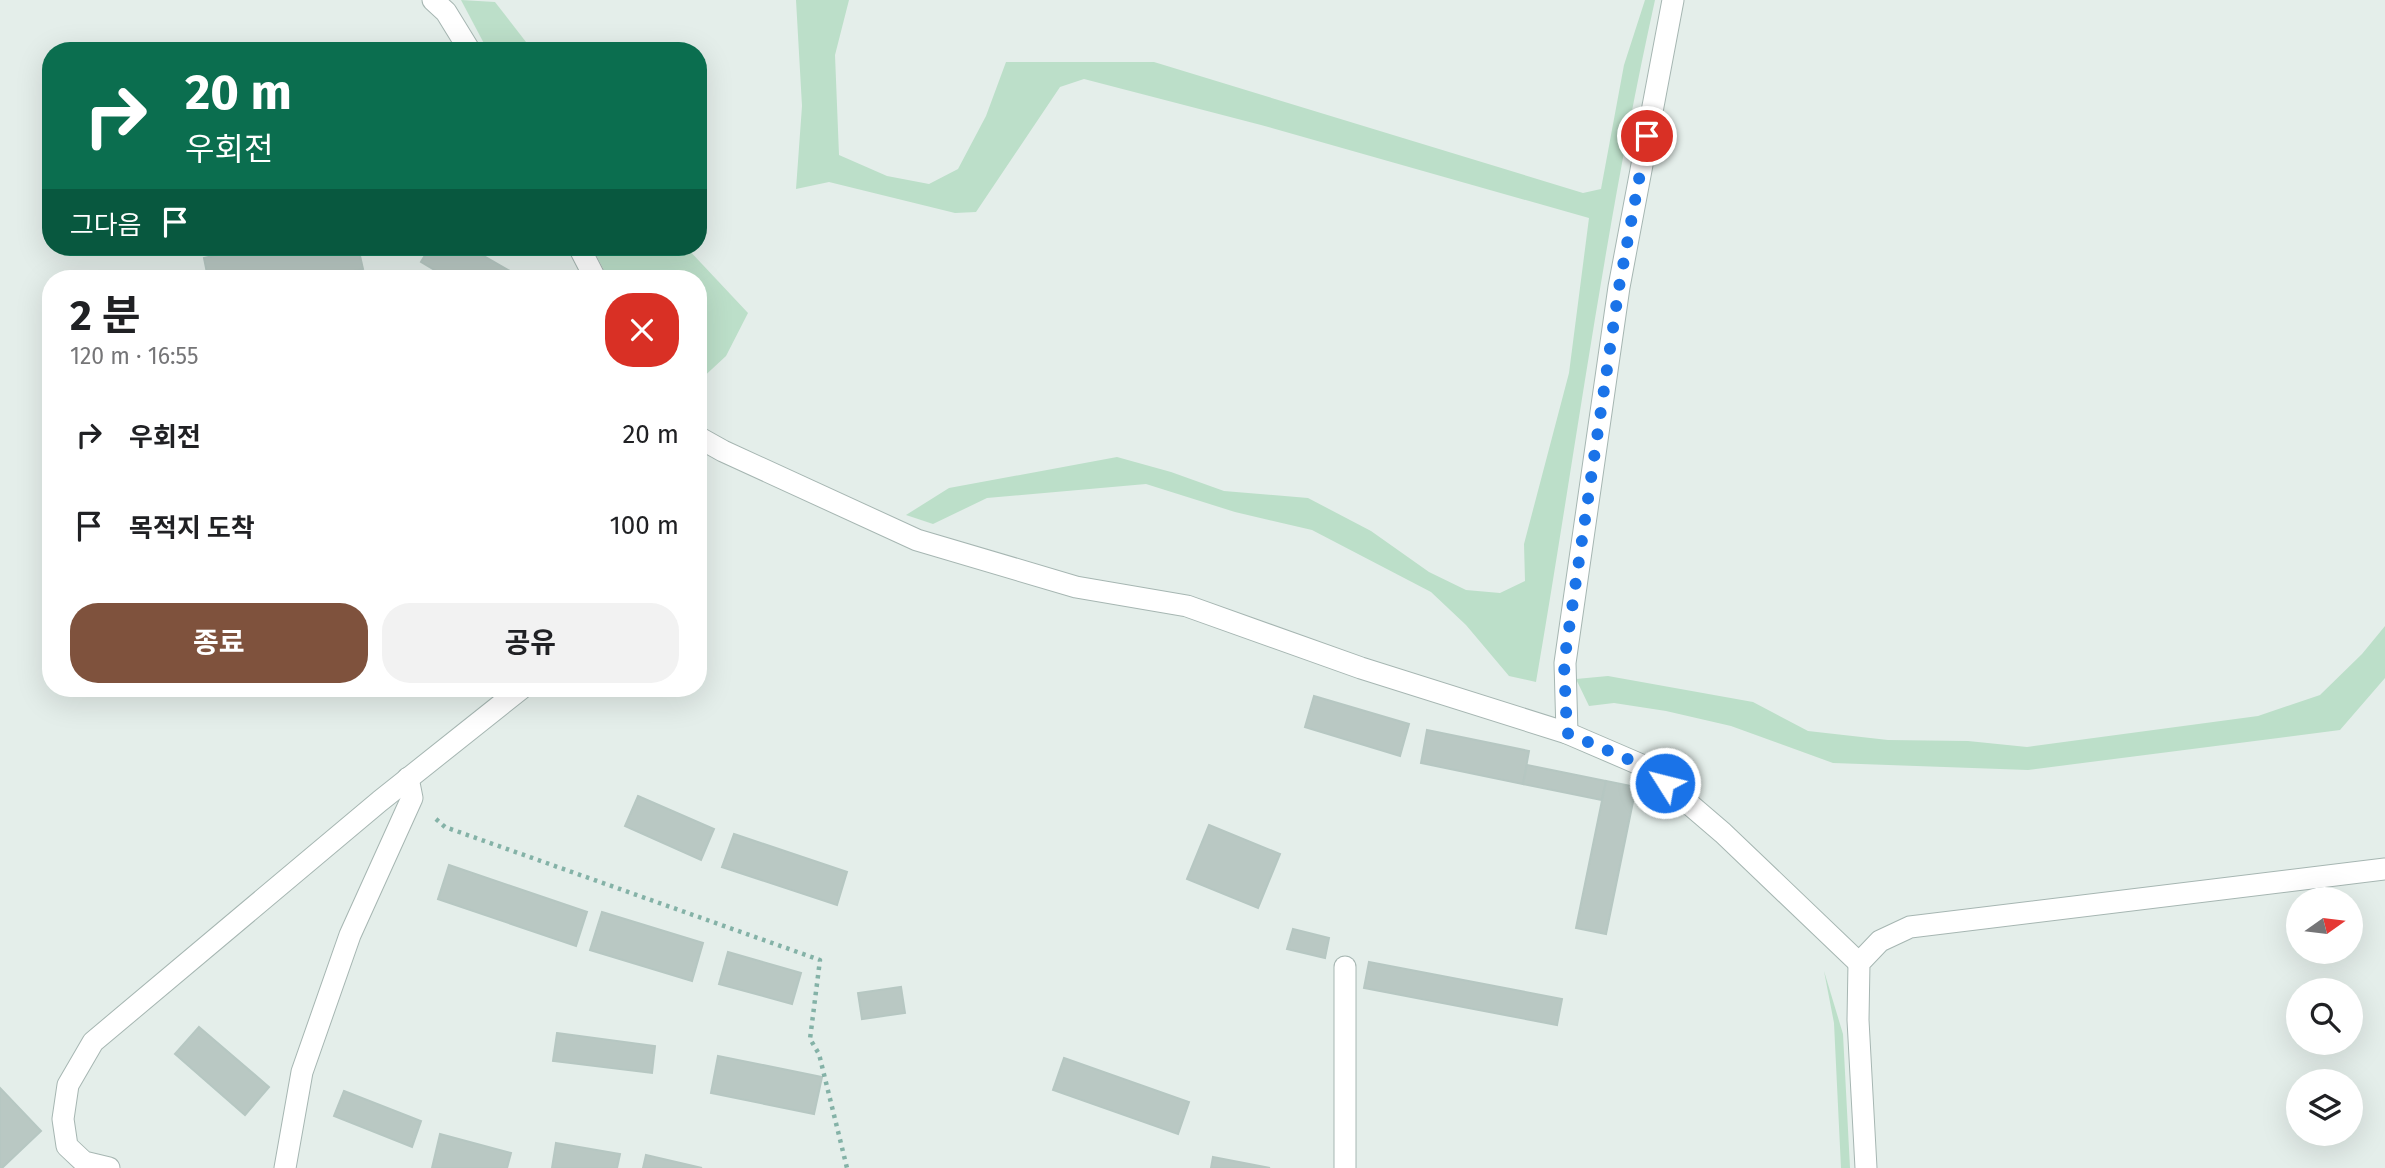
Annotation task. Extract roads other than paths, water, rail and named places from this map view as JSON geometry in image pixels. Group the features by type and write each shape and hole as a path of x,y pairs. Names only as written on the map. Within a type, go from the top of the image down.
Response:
{"street":[{"path":"433,0 446,12 464,42"},
{"path":"1567,733 1564,663 1619,287 1673,0"},
{"path":"707,442 917,540 1076,587 1187,606 1361,668 1567,733 1646,767 1723,833 1859,962"},
{"path":"109,1168 84,1162 67,1146 62,1119 68,1085 93,1042 410,788 512,697"},
{"path":"285,1168 302,1072 350,935 410,788"},
{"path":"1866,1168 1858,1020 1859,962 1880,941 1910,927 2385,869"},
{"path":"1345,967 1345,1168"}]}
